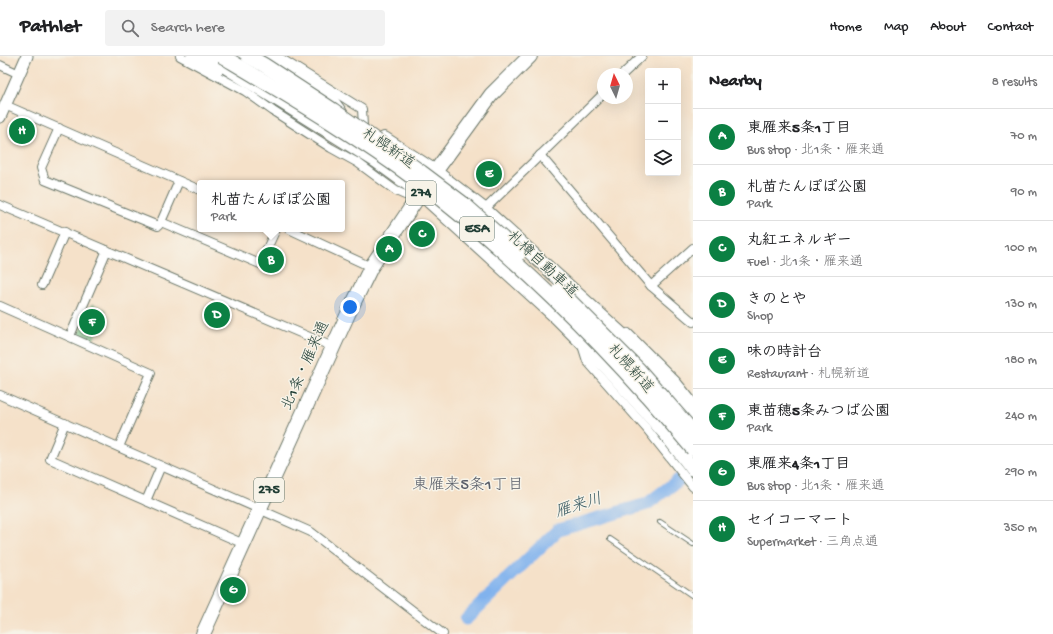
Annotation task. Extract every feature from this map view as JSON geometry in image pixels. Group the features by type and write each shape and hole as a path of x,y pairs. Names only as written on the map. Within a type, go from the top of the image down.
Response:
{"highway":[{"path":"194,56 252,86 344,149 377,161"},
{"name":"札幌新道","path":"209,56 377,161 421,193 582,341 666,434 693,468"},
{"name":"札樽自動車道","path":"222,56 327,119 414,179 460,215 499,248 564,309 631,378 693,449"},
{"name":"札幌新道","path":"236,56 340,113 398,147 435,172 484,210 626,339 693,414"},
{"name":"札樽自動車道","path":"248,56 334,110 465,205 504,239 581,311 639,370 693,432"},
{"path":"262,56 329,98 340,113"},
{"name":"北1条・雁来通","path":"203,634 333,347 371,267 435,172 491,95 530,56"}],"street":[{"path":"27,56 2,111 59,128 197,189"},
{"path":"180,56 245,91 273,111 331,148 358,163 396,191 405,195 421,193"},
{"path":"277,56 362,109 363,126"},
{"path":"629,68 642,56"},
{"path":"0,65 19,74"},
{"path":"484,210 597,100"},
{"path":"59,128 41,168 45,180 158,226 179,181"},
{"path":"540,155 652,286 693,322"},
{"path":"0,205 333,347"},
{"path":"161,222 260,264 275,232"},
{"path":"42,285 65,232"},
{"path":"295,232 371,267"},
{"path":"652,286 693,248"},
{"path":"70,336 107,250"},
{"path":"0,306 151,373 119,447"},
{"path":"607,322 631,335 676,381 693,402"},
{"path":"582,341 587,361 646,428 693,487"},
{"path":"0,395 311,532 443,634"},
{"path":"65,423 50,459 244,544"},
{"path":"146,501 162,466"}],"lane":[{"path":"660,522 693,544"},
{"path":"610,539 693,596"}],"green space":[{"path":"269,253 278,256 273,267 264,263"},
{"path":"92,304 106,310 93,340 78,335"}],"waterway":[{"name":"雁来川","path":"466,619 558,530 647,504 680,479"}],"place":[{"name":"セイコーマート","path":"22,131"},
{"name":"味の時計台","path":"489,174"},
{"name":"丸紅エネルギー","path":"422,234"},
{"name":"東雁来5条1丁目","path":"389,249"},
{"name":"札苗たんぽぽ公園","path":"271,260"},
{"name":"きのとや","path":"217,315"},
{"name":"東苗穂5条みつば公園","path":"92,322"},
{"name":"東雁来4条1丁目","path":"233,590"}],"district":[{"name":"東雁来5条1丁目","path":"468,486"}]}
